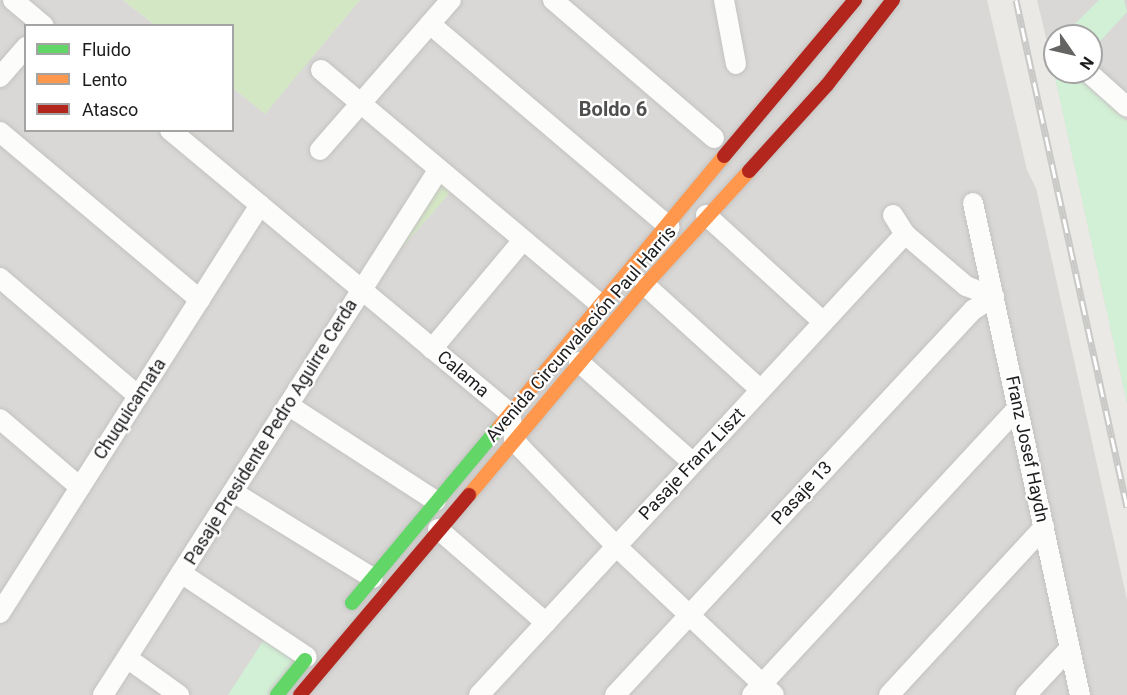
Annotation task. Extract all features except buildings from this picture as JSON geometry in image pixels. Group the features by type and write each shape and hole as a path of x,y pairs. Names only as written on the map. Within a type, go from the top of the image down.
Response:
{"main road":[{"name":"Avenida Circunvalación Paul Harris","path":"344,613 510,413 669,227 855,0"},
{"name":"Avenida Circunvalación Paul Harris","path":"300,695 645,285 706,215 766,155 893,0"},
{"path":"277,695 311,653"}],"street":[{"path":"14,0 43,24"},
{"path":"320,150 451,0"},
{"path":"553,0 714,138"},
{"path":"724,0 736,64"},
{"path":"430,24 669,227"},
{"path":"0,77 24,49"},
{"path":"321,70 601,305"},
{"path":"1102,84 1127,106"},
{"path":"0,132 200,300"},
{"name":"Calama","path":"181,134 260,205 510,413"},
{"name":"Pasaje Presidente Pedro Aguirre Cerda","path":"103,695 439,169"},
{"name":"Franz Josef Haydn","path":"973,203 1080,695"},
{"name":"Chuquicamata","path":"0,613 6,587 80,487 260,205"},
{"path":"706,215 823,322"},
{"path":"893,215 905,234 966,286 994,297"},
{"name":"Pasaje Franz Liszt","path":"479,695 905,234"},
{"path":"432,349 523,240"},
{"path":"0,278 138,396"},
{"path":"645,285 761,390"},
{"name":"Pasaje 13","path":"615,695 973,310 994,297"},
{"path":"579,362 693,463"},
{"path":"288,405 436,501"},
{"path":"510,413 514,439 616,546 763,691 1018,408"},
{"path":"0,419 80,487"},
{"path":"233,492 373,578"},
{"path":"889,695 1044,527"},
{"path":"438,530 546,622"},
{"path":"181,573 311,653"},
{"path":"1026,695 1070,648"},
{"path":"127,658 179,695"}],"shaded area":[{"path":"0,0 123,0 154,24 24,24 24,132 234,132 234,89 265,113 360,0 987,0 1027,170 1036,188 1127,600 1127,695 0,695"},
{"path":"1037,0 1127,0 1127,403 1057,84 1103,84 1103,24 1043,25"}],"green space":[{"path":"123,0 360,0 265,114 234,89 234,24 154,24"},
{"path":"1099,0 1124,0 1127,12 1103,38 1103,24 1075,24"},
{"path":"1057,84 1085,84 1127,121 1127,403"},
{"path":"443,180 453,189 396,255"},
{"path":"267,635 301,657 269,695 228,695"}],"railway":[{"path":"1016,0 1127,507"}],"traffic: fast":[{"path":"352,603 499,427"},
{"path":"277,695 305,660"}],"traffic: slow":[{"path":"499,427 724,156"},
{"path":"469,495 645,285 749,171"}],"traffic: jam":[{"path":"724,156 855,0"},
{"path":"749,171 827,85 893,0"},
{"path":"300,695 469,495"}],"district":[{"name":"Boldo 6","path":"613,109"}]}
